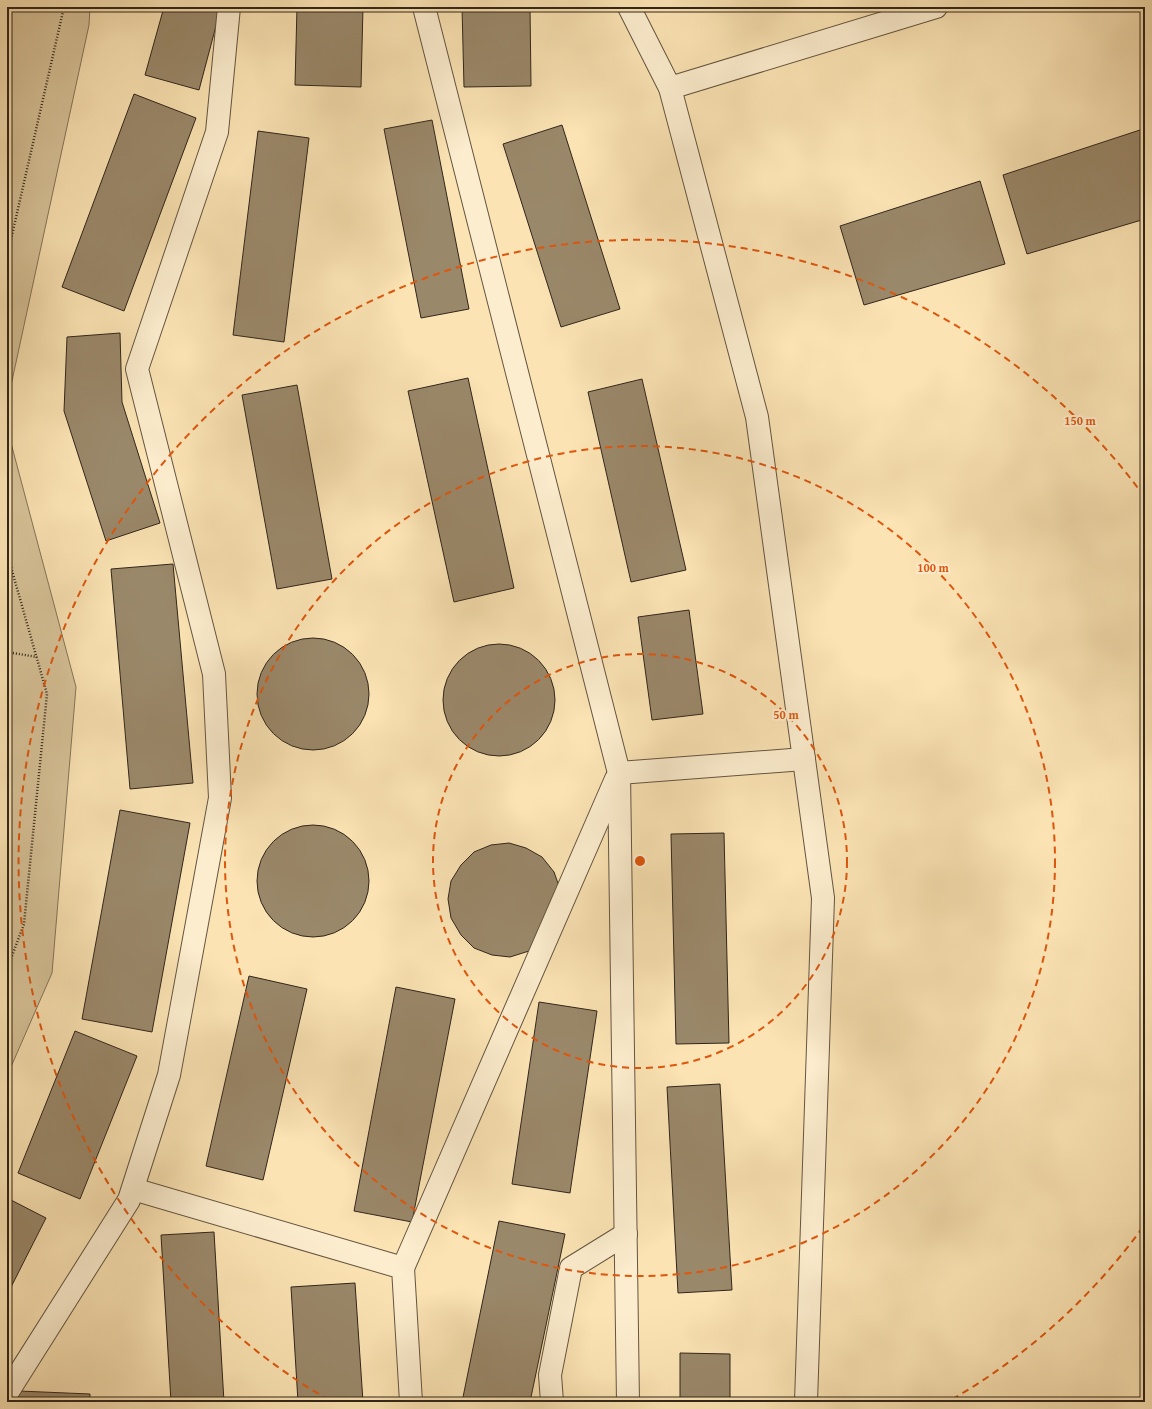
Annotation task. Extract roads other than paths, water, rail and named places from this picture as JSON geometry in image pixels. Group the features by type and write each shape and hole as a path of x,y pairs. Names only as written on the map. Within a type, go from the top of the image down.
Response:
{"street":[{"path":"7,1393 129,1200 133,1189 169,1075 220,798 214,674 137,369 217,132 229,7"},
{"path":"424,7 619,773 628,1402"},
{"path":"629,7 670,88 757,417 823,898 806,1402"},
{"path":"670,88 936,7"},
{"path":"619,773 804,759"},
{"path":"411,1402 403,1268 619,773"},
{"path":"133,1189 403,1268"},
{"path":"552,1402 550,1375 571,1268 626,1234"}]}
